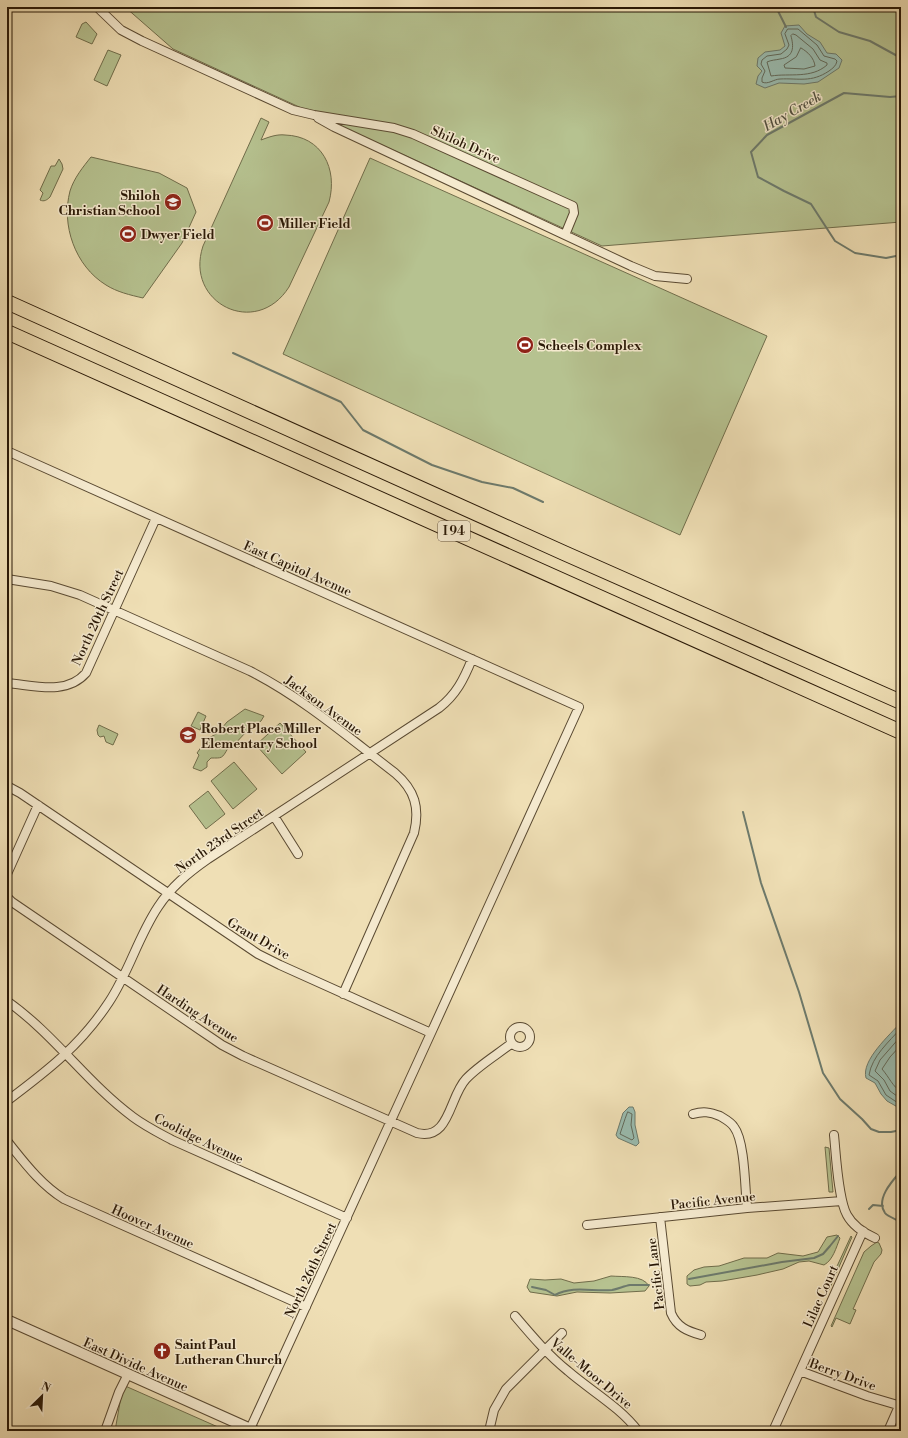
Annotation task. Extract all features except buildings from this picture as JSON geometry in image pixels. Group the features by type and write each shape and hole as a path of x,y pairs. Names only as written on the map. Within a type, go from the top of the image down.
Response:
{"highway":[{"name":"I 94","path":"7,302 901,702"},
{"name":"I 94","path":"7,332 901,732"}],"street":[{"name":"Shiloh Drive","path":"97,7 112,23 142,42 287,108 314,115 404,130 573,206 574,213 565,235"},
{"name":"Shiloh Drive","path":"314,115 334,127 655,276 687,279"},
{"name":"East Capitol Avenue","path":"7,451 579,707 431,1033"},
{"name":"North 20th Street","path":"7,683 64,687 77,682 86,674 156,518"},
{"name":"Jackson Avenue","path":"7,578 46,585 89,598 238,665 266,680 304,704 401,778 411,791 416,806 416,824 414,833 342,994"},
{"name":"North 23rd Street","path":"7,1101 49,1070 66,1055 101,1014 123,978 150,920 168,894 178,883 196,867 370,754 445,703 460,686 472,660"},
{"name":"Grant Drive","path":"7,786 38,805 258,954 342,994 431,1033"},
{"path":"7,874 38,805"},
{"path":"274,816 298,854"},
{"name":"Harding Avenue","path":"7,897 12,902 222,1045 243,1056 421,1134 432,1133 437,1130 444,1121 466,1079 512,1043"},
{"name":"Coolidge Avenue","path":"7,1001 34,1024 121,1108 145,1126 172,1140 347,1218"},
{"path":"391,1121 431,1033"},
{"path":"693,1114 703,1112 714,1113 730,1122 738,1132 741,1144 747,1208"},
{"name":"North 26th Street","path":"252,1430 391,1121"},
{"path":"834,1135 844,1208 851,1221 863,1231 875,1238"},
{"name":"Hoover Avenue","path":"7,1141 36,1176 52,1191 64,1199 306,1308"},
{"name":"Pacific Avenue","path":"587,1225 747,1208 842,1201"},
{"name":"Pacific Lane","path":"660,1217 671,1313 674,1320 679,1325 686,1330 701,1335"},
{"name":"Lilac Court","path":"773,1431 863,1231"},
{"name":"Valle-Moor Drive","path":"516,1316 545,1350 568,1371 624,1416 638,1431"},
{"name":"East Divide Avenue","path":"8,1324 128,1374 252,1430"},
{"path":"489,1431 494,1410 504,1392 562,1333"},
{"name":"Berry Drive","path":"800,1371 871,1398 900,1406"},
{"path":"106,1431 119,1392 128,1374"},
{"path":"888,1431 900,1406"}],"green space":[{"path":"125,7 901,7 901,222 602,246 173,49"},
{"path":"86,22 97,34 92,44 76,37 82,24"},
{"path":"108,50 121,55 107,86 94,80"},
{"path":"261,118 269,122 261,140 276,135 285,135 298,137 309,141 318,148 329,167 331,190 329,202 289,287 275,303 259,311 242,312 226,307 213,298 204,284 200,266 203,246"},
{"name":"Dwyer Field","path":"91,157 159,173 187,188 196,212 182,243 143,298 115,290 95,277 86,267 73,244 67,217 70,191 76,177"},
{"name":"Scheels Complex","path":"370,158 767,336 680,535 283,354"},
{"path":"59,159 63,169 50,197 43,201 40,200 43,193 40,190 51,166 55,166"},
{"path":"245,709 264,716 261,721 246,732 233,746 228,748 221,757 211,758 207,762 207,767 201,771 193,768 199,755 197,753 207,739 216,734 220,728 222,728 227,722"},
{"path":"198,712 206,716 200,730 191,726"},
{"path":"280,723 306,752 282,774 256,745"},
{"path":"99,725 118,734 113,745 106,742 104,736 100,737 98,735 97,730"},
{"path":"234,762 257,789 233,809 211,781"},
{"path":"208,791 225,814 206,829 189,806"},
{"path":"825,1147 829,1148 833,1192 829,1192"},
{"path":"837,1235 840,1238 836,1250 830,1260 824,1265 809,1261 799,1262 783,1269 757,1275 706,1282 700,1285 690,1286 687,1284 687,1276 694,1270 704,1267 719,1266 744,1258 767,1258 778,1253 803,1256 818,1252 827,1237"},
{"path":"851,1236 852,1237 829,1290 826,1290"},
{"path":"877,1242 882,1250 881,1254 874,1262 853,1309 856,1310 850,1324 836,1318 832,1327 831,1326 864,1252"},
{"path":"611,1276 638,1278 646,1282 649,1286 645,1291 610,1293 577,1292 557,1296 530,1292 527,1287 530,1279 561,1279 574,1283 594,1281"},
{"path":"123,1385 227,1431 115,1431"}],"water":[{"path":"799,25 807,34 820,42 827,53 836,54 842,60 839,68 818,82 804,84 779,83 765,88 756,84 758,76 762,71 757,66 758,58 765,52 780,50 785,46 781,33 785,26"},
{"path":"901,1022 901,1109 887,1101 875,1083 866,1078 866,1071 872,1056"},
{"path":"629,1107 633,1107 635,1112 635,1125 639,1143 636,1146 618,1138 616,1135 623,1113"}],"waterway":[{"path":"776,7 786,27"},
{"name":"Hay Creek","path":"813,7 816,17 839,32 870,41 901,58"},
{"name":"Hay Creek","path":"901,96 890,97 844,93 767,135 751,152 758,177 811,204 835,241 855,253 886,258 901,255"},
{"path":"233,353 341,402 363,430 432,465 482,482 513,488 543,502"},
{"path":"743,812 761,883 799,992 823,1073 840,1099 871,1129 879,1132 901,1130"},
{"name":"Hay Creek","path":"901,1171 886,1190 882,1202 882,1208 885,1213 901,1222"},
{"path":"869,1209 873,1205 883,1206"},
{"path":"689,1279 782,1262 814,1258 823,1254 838,1236"},
{"path":"532,1287 546,1290 555,1295 569,1290 612,1290 630,1285 649,1285"}],"place":[{"name":"Shiloh Christian School","path":"173,202"},
{"name":"Miller Field","path":"265,223"},
{"name":"Dwyer Field","path":"128,234"},
{"name":"Scheels Complex","path":"525,345"},
{"name":"Robert Place Miller Elementary School","path":"188,735"},
{"name":"Saint Paul Lutheran Church","path":"162,1351"}]}
